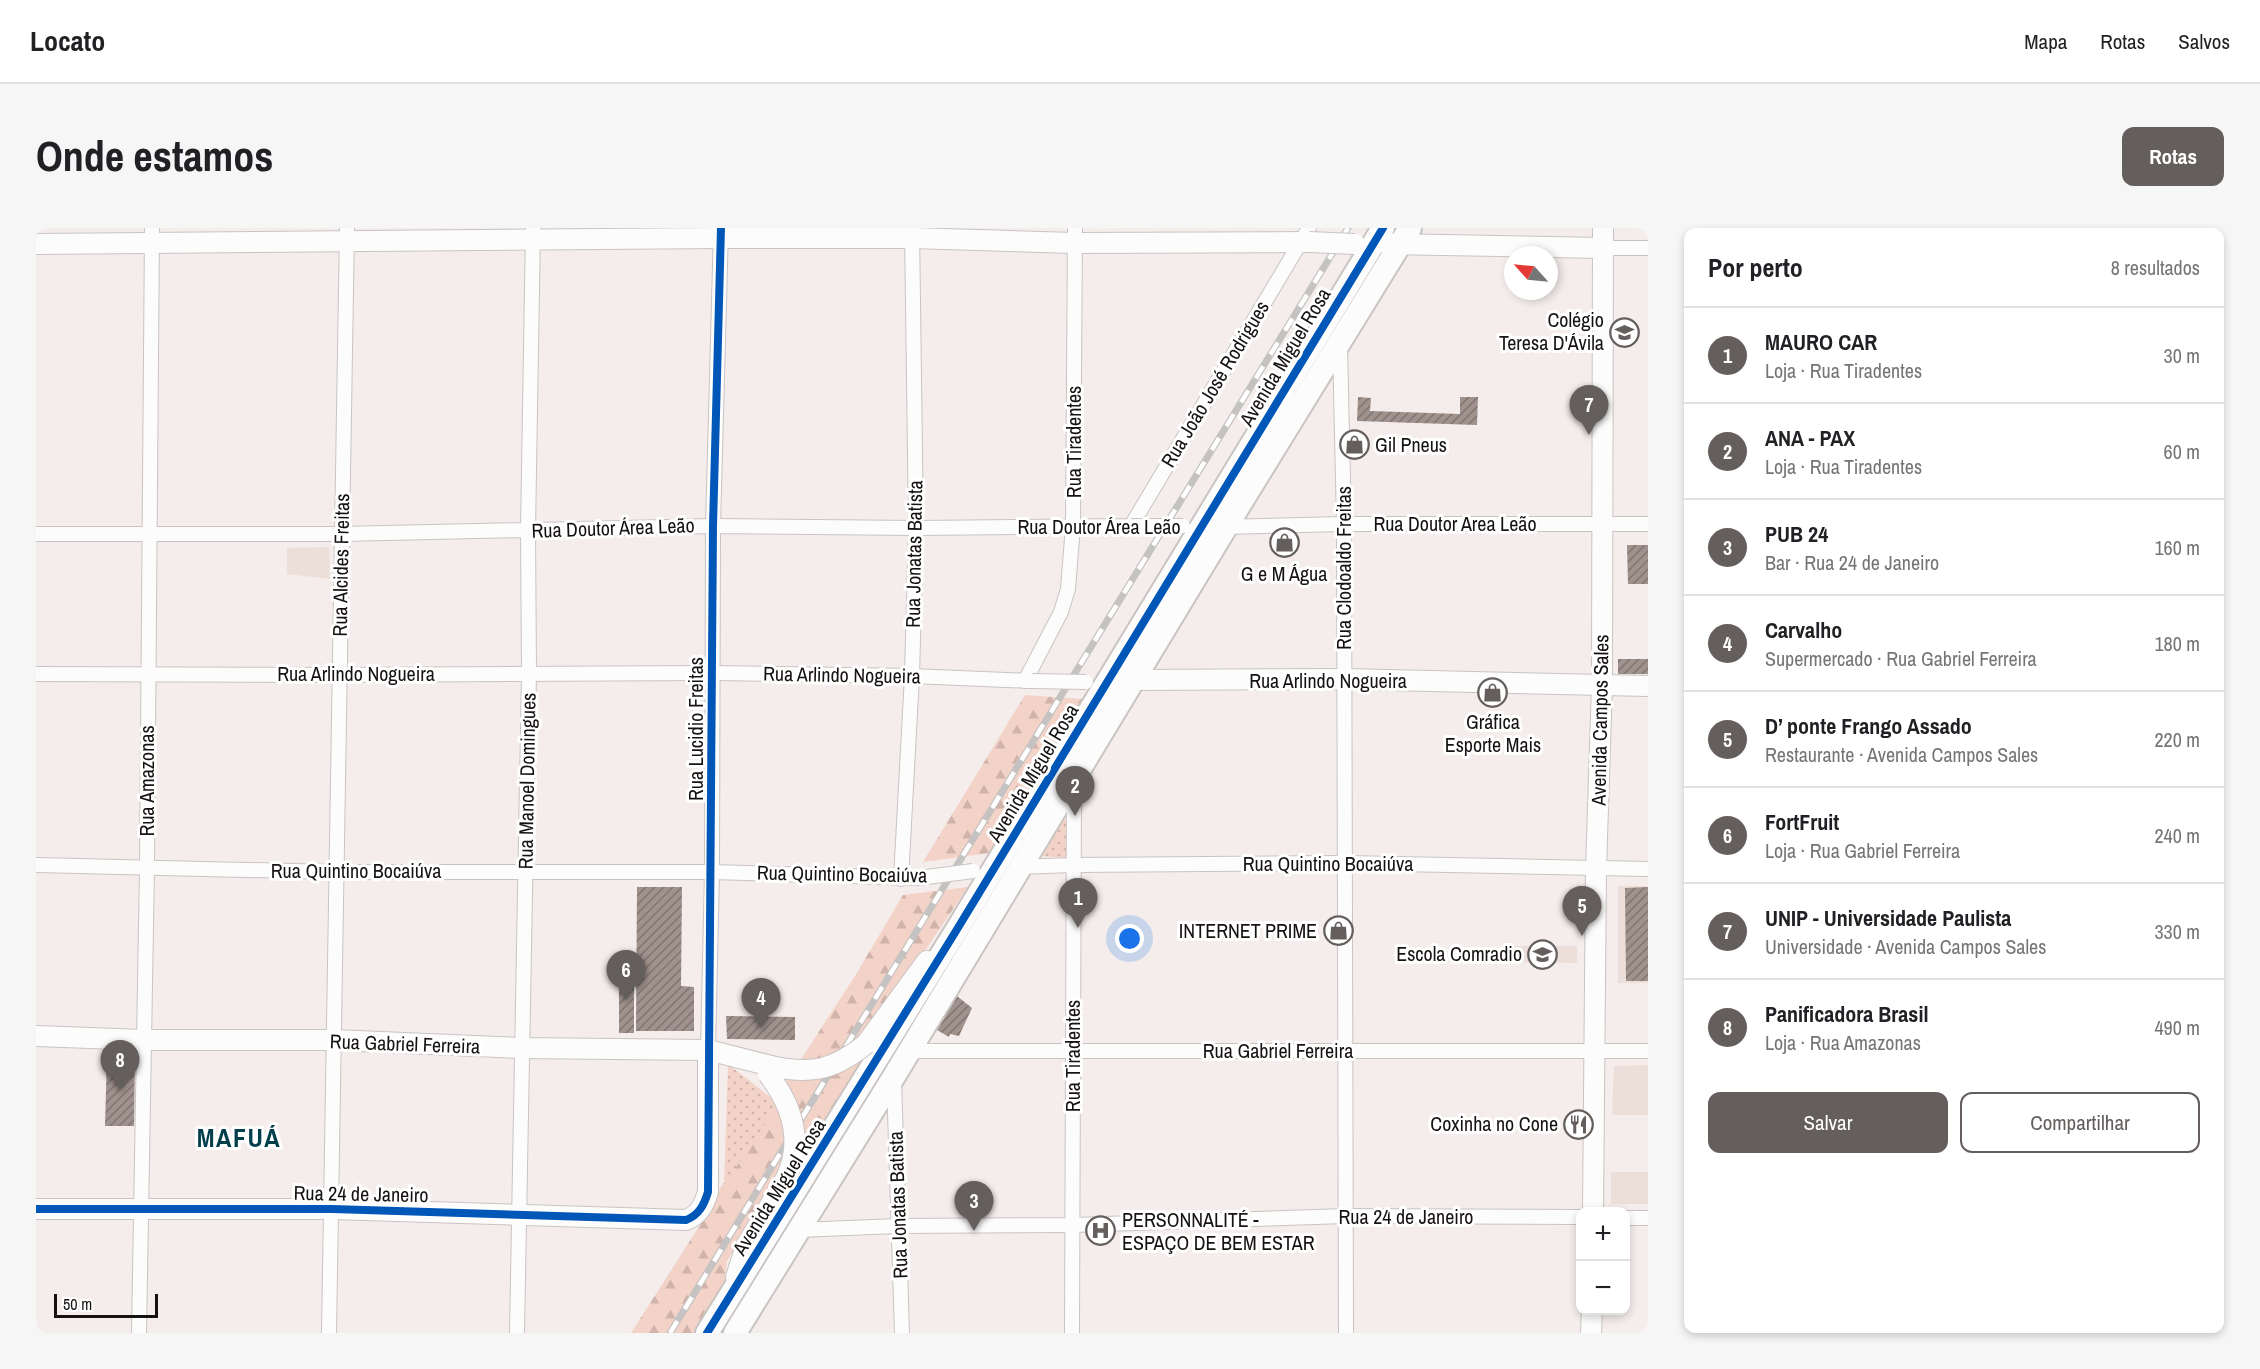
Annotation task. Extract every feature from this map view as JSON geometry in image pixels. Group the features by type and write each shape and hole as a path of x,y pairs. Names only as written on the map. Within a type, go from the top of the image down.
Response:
{"main road":[{"name":"Avenida Miguel Rosa","path":"735,1333 893,1078 1405,236"},
{"name":"Avenida Miguel Rosa","path":"707,1333 956,931 983,870 1370,238"}],"street":[{"name":"Rua Manoel Domingues","path":"517,1333 529,673 528,531 533,233"},
{"name":"Rua Lucidio Freitas","path":"686,1220 694,1217 703,1206 708,1192 713,526 721,233"},
{"path":"36,244 152,236 912,233 1306,238 1405,236 1602,238 1648,248"},
{"name":"Rua Jonatas Batista","path":"901,879 912,676 916,528 912,233"},
{"name":"Rua Alcides Freitas","path":"329,1333 347,235"},
{"name":"Rua Amazonas","path":"140,1333 147,868 152,236"},
{"name":"Rua Tiradentes","path":"1028,681 1051,633 1068,589 1073,526 1075,236"},
{"name":"Rua João José Rodrigues","path":"1131,526 1306,238"},
{"name":"Avenida Campos Sales","path":"1593,1207 1596,869 1602,686 1602,238"},
{"name":"Rua Clodoaldo Freitas","path":"1340,344 1345,680 1346,1333"},
{"name":"Rua Doutor Area Leão","path":"1226,527 1344,524 1648,524"},
{"name":"Rua Doutor Área Leão","path":"36,534 341,534 713,526 1226,527"},
{"name":"Rua Arlindo Nogueira","path":"36,674 713,673 1097,682 1345,680 1648,686"},
{"name":"Rua Tiradentes","path":"1072,1333 1074,780"},
{"name":"Rua Quintino Bocaiúva","path":"36,865 336,872 712,872 901,879 1020,867 1074,865 1345,863 1648,869"},
{"name":"Rua Gabriel Ferreira","path":"36,1036 144,1040 334,1041 521,1048 708,1050 765,1068 794,1071 822,1069 839,1063 866,1044 924,964 956,931"},
{"name":"Rua Gabriel Ferreira","path":"909,1051 1073,1053 1648,1051"},
{"path":"729,1298 746,1246 786,1178 793,1157 795,1131 793,1118 782,1093 765,1068"},
{"name":"Rua Jonatas Batista","path":"893,1078 902,1333"},
{"name":"Rua 24 de Janeiro","path":"36,1209 332,1209 686,1220"},
{"name":"Rua 24 de Janeiro","path":"799,1230 897,1226 1073,1225 1345,1216 1576,1217"},
{"path":"1630,1218 1648,1218"},
{"path":"1592,1315 1592,1333"}],"shaded area":[{"path":"329,547 330,579 287,574 287,548"},
{"path":"1618,886 1648,886 1648,983 1618,983"},
{"name":"Escola Comradio","path":"1509,946 1577,946 1577,963 1509,962"},
{"path":"1648,1065 1648,1115 1612,1115 1614,1066"},
{"path":"1611,1172 1648,1172 1648,1204 1611,1204"}],"green space":[{"path":"1025,695 1082,699 990,853 923,862"},
{"path":"1062,818 1067,821 1067,858 1039,856"},
{"path":"968,887 873,1028 859,1043 860,1062 800,1167 784,1170 727,1261 724,1285 695,1333 631,1333 702,1222 763,1118 855,976 903,895"},
{"path":"728,1065 779,1104 724,1185"}],"building":[{"path":"1358,397 1371,398 1370,411 1460,414 1460,397 1478,397 1477,425 1357,421"},
{"path":"1627,545 1648,545 1648,584 1628,584"},
{"path":"1618,659 1648,659 1648,674 1618,674"},
{"path":"637,887 682,887 681,986 694,987 694,1031 636,1031"},
{"path":"1648,887 1648,981 1626,981 1625,888"},
{"path":"619,967 634,967 634,1033 619,1033"},
{"path":"957,996 972,1008 959,1036 950,1034 949,1037 937,1030"},
{"path":"726,1016 795,1017 795,1040 727,1039"},
{"path":"107,1053 135,1054 134,1126 105,1126"}],"railway":[{"path":"670,1333 1348,228"}],"cycle path":[{"path":"36,1209 332,1209 686,1220 700,1209 708,1192 713,526 721,228"},
{"path":"707,1333 956,931 1383,228"}],"place":[{"name":"Colégio Teresa D'Ávila","path":"1625,332"},
{"name":"UNIP - Universidade Paulista","path":"1589,435"},
{"name":"Gil Pneus","path":"1354,445"},
{"name":"G e M Água","path":"1284,543"},
{"name":"Gráfica Esporte Mais","path":"1493,692"},
{"name":"ANA - PAX","path":"1075,816"},
{"name":"MAURO CAR","path":"1078,928"},
{"name":"INTERNET PRIME","path":"1338,931"},
{"name":"D’ ponte Frango Assado","path":"1582,936"},
{"name":"Escola Comradio","path":"1543,954"},
{"name":"FortFruit","path":"626,1000"},
{"name":"Carvalho","path":"761,1028"},
{"name":"Panificadora Brasil","path":"120,1090"},
{"name":"Coxinha no Cone","path":"1579,1124"},
{"name":"PUB 24","path":"974,1231"},
{"name":"PERSONNALITÉ - ESPAÇO DE BEM ESTAR","path":"1101,1231"}],"district":[{"name":"MAFUÁ","path":"239,1138"}]}
